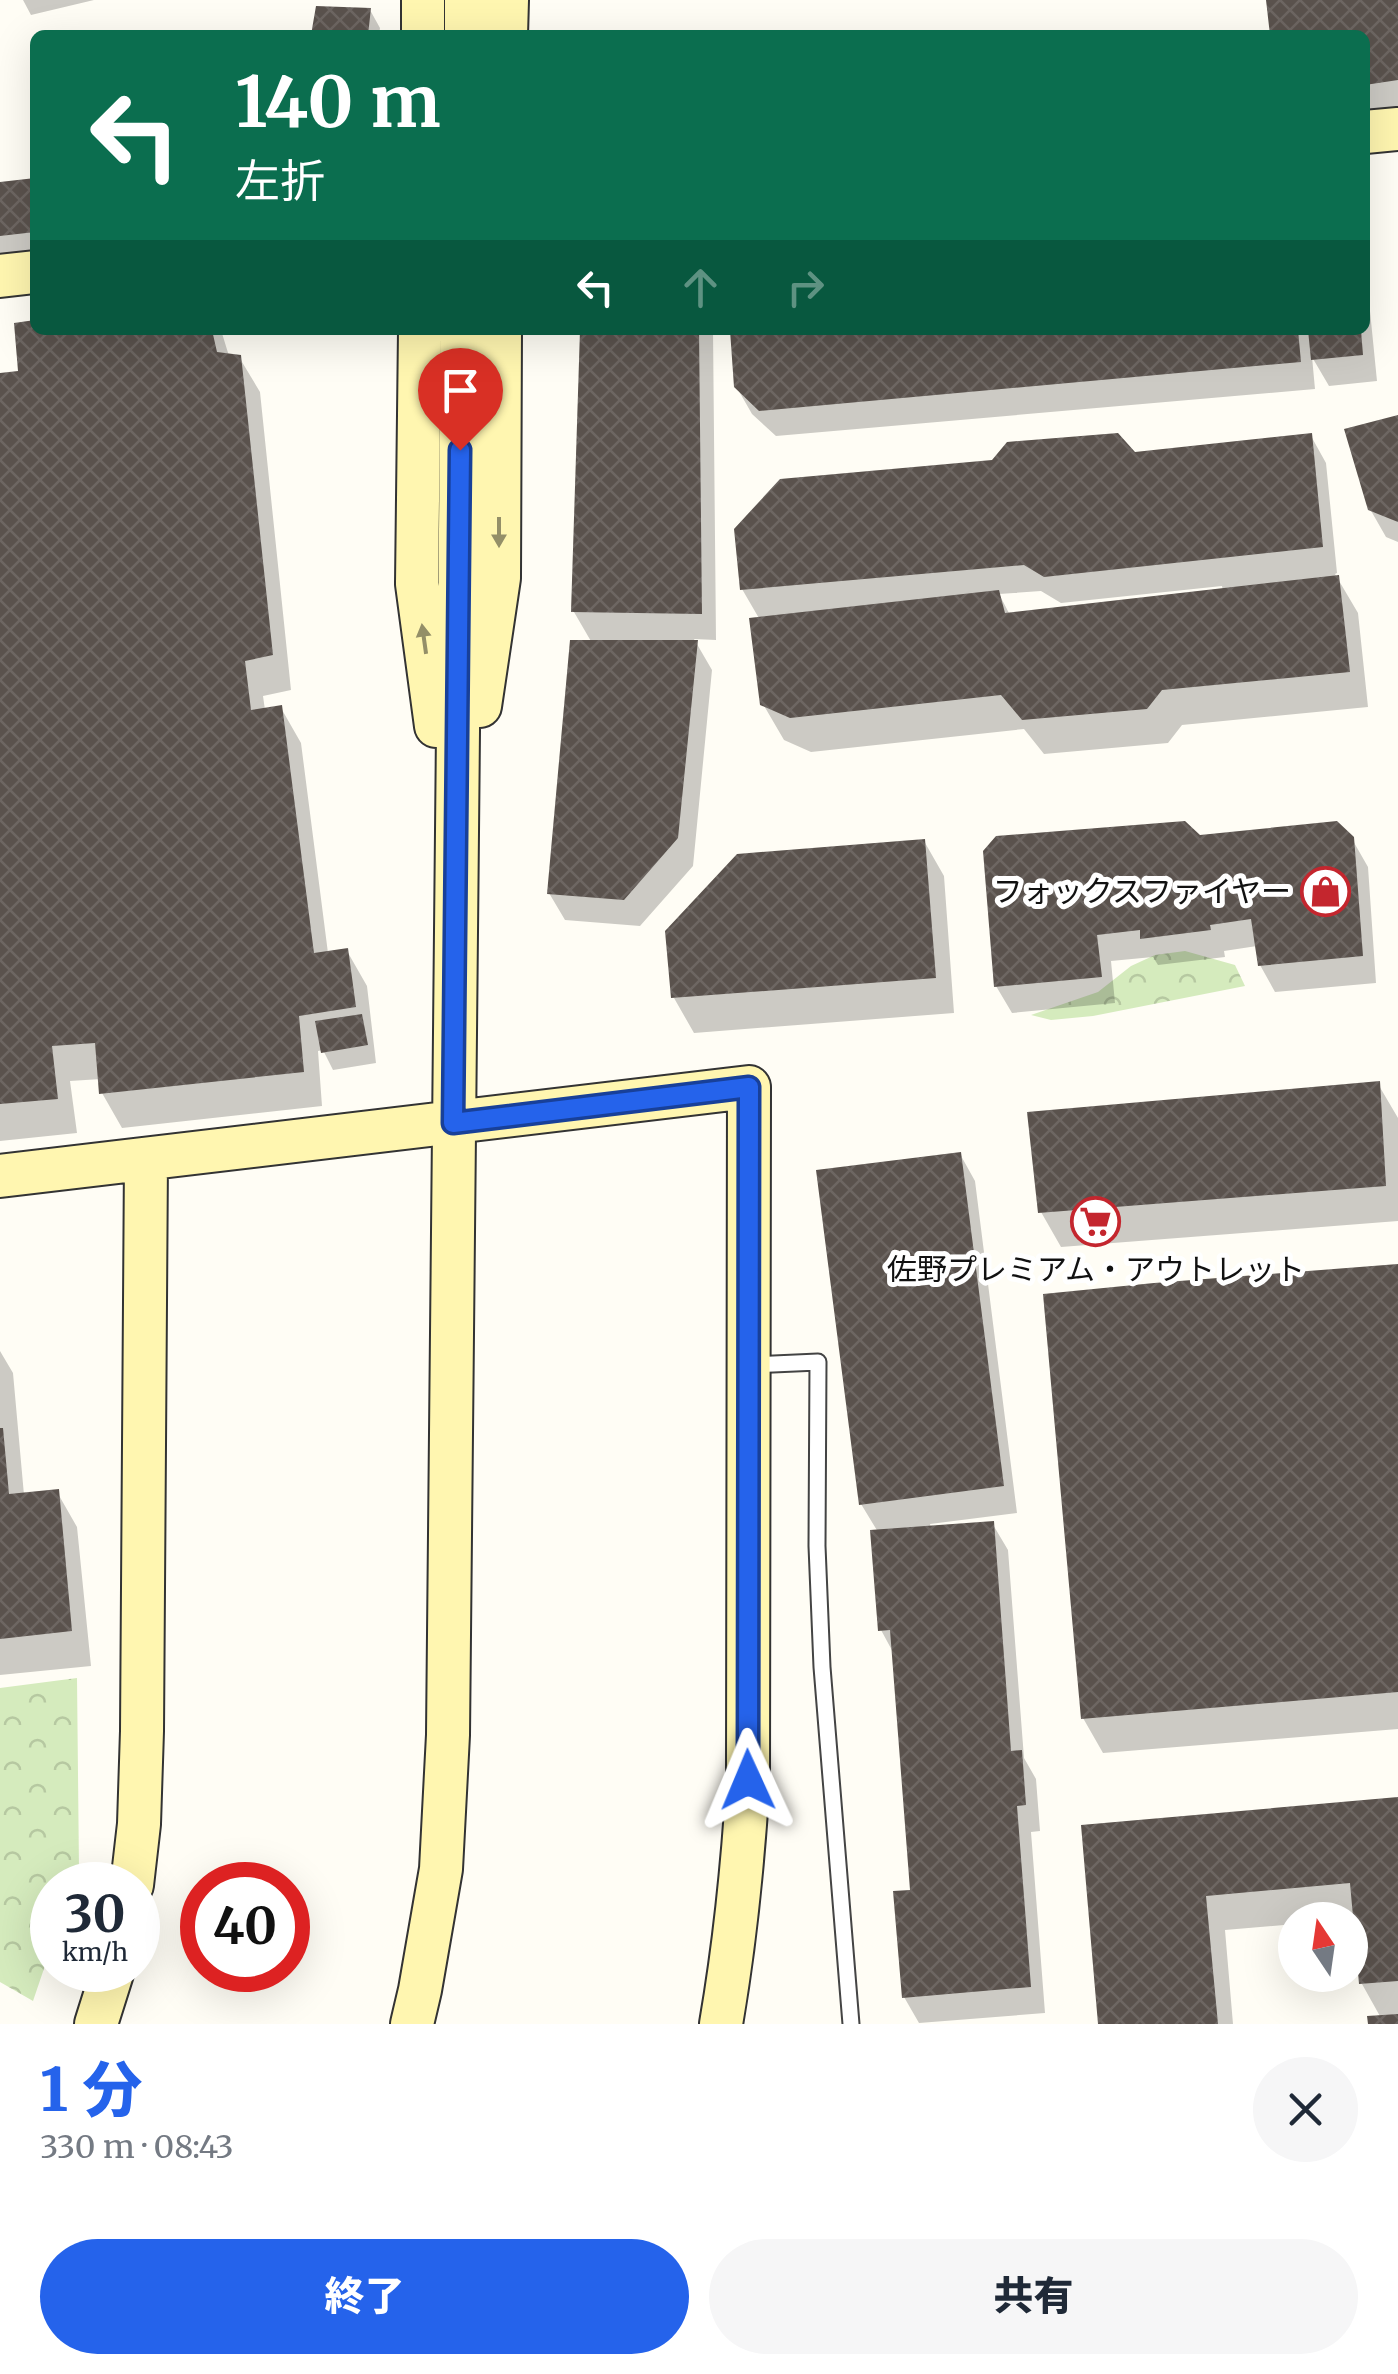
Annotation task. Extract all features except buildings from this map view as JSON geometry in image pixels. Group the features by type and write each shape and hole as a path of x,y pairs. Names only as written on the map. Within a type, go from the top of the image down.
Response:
{"street":[{"path":"422,30 423,0"},
{"path":"466,0 466,30"},
{"path":"506,30 507,0"},
{"path":"1370,131 1398,128"},
{"path":"0,276 30,273"},
{"path":"420,335 417,584 456,875"},
{"path":"412,2024 441,1868 448,1735 462,335"},
{"path":"456,875 498,578 500,335"},
{"path":"0,1176 749,1087 748,1780 741,1888 721,2024"},
{"path":"135,1862 142,1730 146,1158"},
{"path":"96,2024 106,1992"}],"lane":[{"path":"750,1364 818,1362 817,1546 822,1667 851,2024"}],"green space":[{"path":"1185,951 1235,965 1245,986 1093,1016 1051,1020 1031,1015 1098,992 1131,966 1155,955"},
{"path":"77,1678 79,1862 30,1862 30,1992 36,1992 33,2001 0,1982 0,1688"}],"place":[{"name":"フォックスファイヤー","path":"1326,892"},
{"name":"佐野プレミアム・アウトレット","path":"1096,1221"}],"route":[{"path":"460,450 453,1123 749,1087 748,1780"}]}
